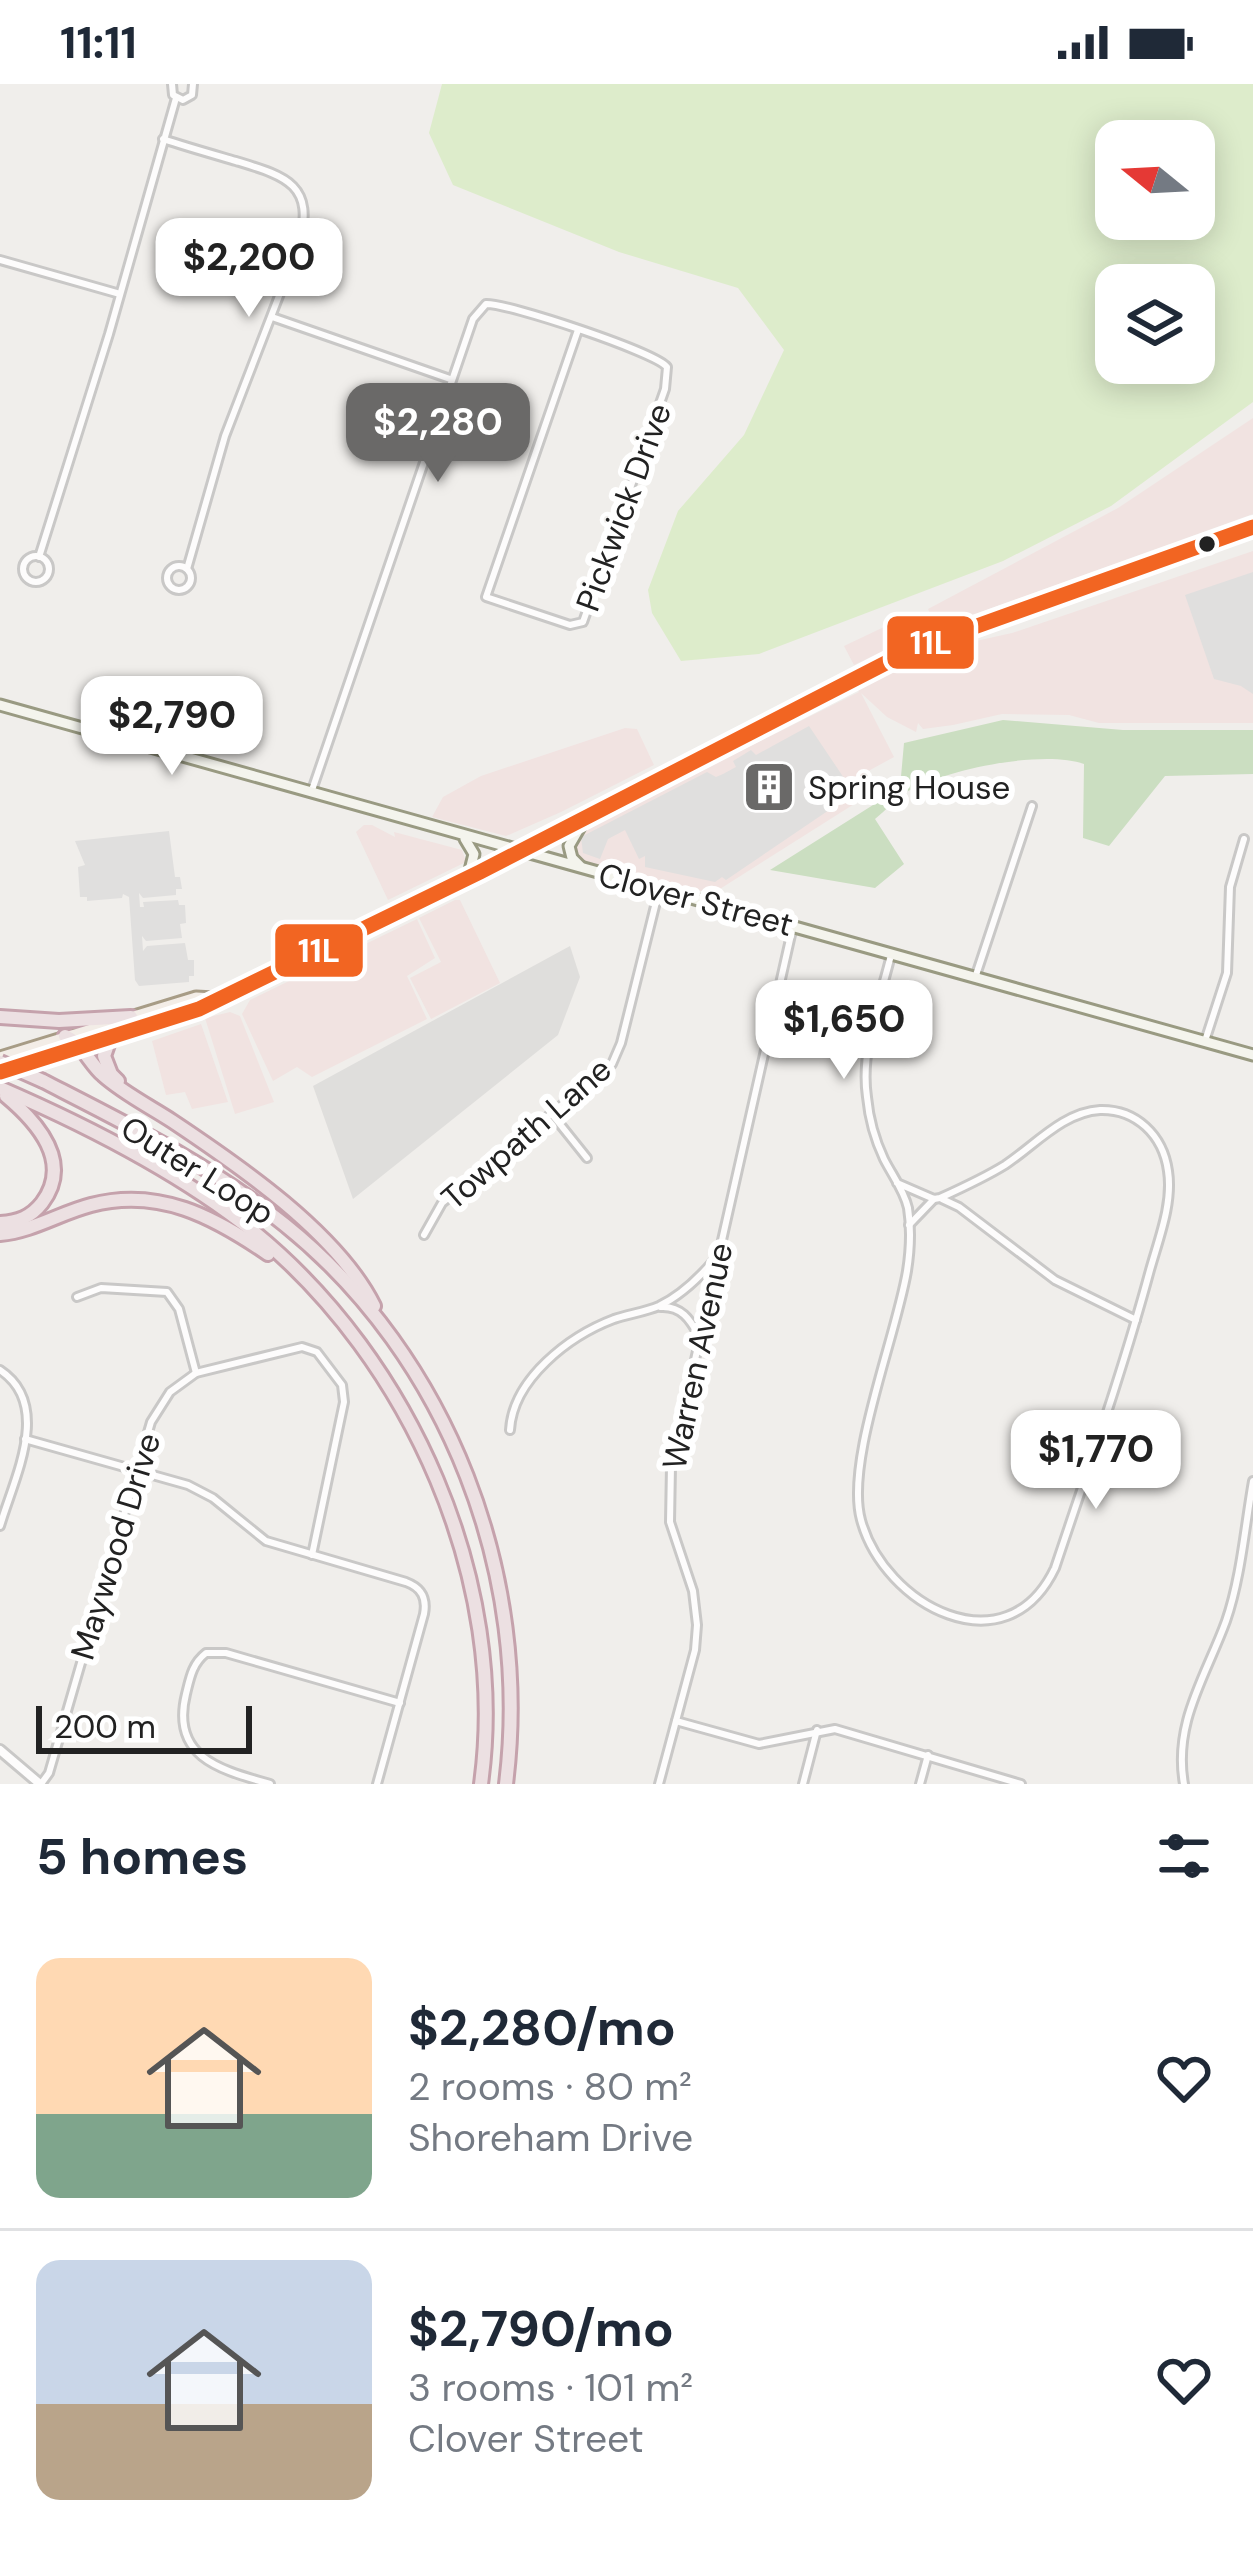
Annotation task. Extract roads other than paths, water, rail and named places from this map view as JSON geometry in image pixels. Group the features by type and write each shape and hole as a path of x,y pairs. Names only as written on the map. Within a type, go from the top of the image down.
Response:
{"highway":[{"path":"0,1017 59,1022 131,1017"},
{"path":"65,1036 79,1045 103,1076 265,1187 304,1221 346,1266 382,1323"},
{"path":"111,1036 104,1056 110,1074 136,1098"},
{"name":"Outer Loop","path":"0,1059 220,1177 288,1227 382,1323 438,1409 472,1489 490,1549 508,1639 512,1711 506,1784"},
{"path":"0,1223 19,1220 35,1210 54,1178 47,1140 3,1092"},
{"name":"Outer Loop","path":"3,1092 143,1159 255,1233 341,1321 392,1389 422,1446 460,1543 480,1637 485,1706 481,1784"},
{"path":"0,1234 101,1203 168,1203 218,1221 303,1279"}],"main road":[{"path":"0,1072 199,1009 468,878 913,649 1253,527"},
{"name":"Clover Street","path":"0,705 1253,1055"},
{"path":"585,869 572,858 568,846 590,814"},
{"path":"461,836 474,854 468,878"},
{"path":"0,1059 196,998 215,998"}],"street":[{"path":"39,556 176,98 172,84"},
{"path":"176,98 190,98 193,84"},
{"path":"163,139 274,173 288,180 304,207 304,226 225,436 187,569 191,576 188,587 172,589 166,578 169,571 176,566 187,569"},
{"path":"0,260 120,294"},
{"path":"310,794 472,320 486,304 504,305 578,330"},
{"path":"272,316 452,379"},
{"name":"Pickwick Drive","path":"578,330 656,357 667,367 665,386 583,622 570,625 486,597 578,330"},
{"path":"39,556 46,561 49,574 35,583 24,576 23,568 27,560 39,556"},
{"path":"976,976 1032,806"},
{"path":"1205,1041 1227,974 1229,894 1244,839"},
{"name":"Towpath Lane","path":"424,1235 442,1203 605,1072 618,1052 659,890"},
{"name":"Warren Avenue","path":"659,1784 697,1625 693,1591 671,1531 669,1482 793,926"},
{"path":"892,951 865,1077 873,1129 907,1205 909,1225 901,1304 861,1454 857,1495 865,1533 913,1593 949,1617 975,1623 1009,1616 1035,1599 1050,1580 1136,1320 1169,1185 1160,1143 1133,1117 1105,1110 1080,1114 990,1174 937,1199 909,1225"},
{"path":"550,1112 587,1158"},
{"path":"897,1183 958,1207 1055,1280 1136,1320"},
{"path":"657,1307 702,1275 718,1255"},
{"path":"77,1297 96,1289 167,1292 179,1309 196,1373 308,1347 317,1352 343,1385 344,1402 312,1555"},
{"path":"510,1430 519,1397 558,1353 601,1325 673,1306 699,1337"},
{"path":"0,1370 24,1394 28,1411 25,1439 0,1526"},
{"name":"Maywood Drive","path":"40,1784 49,1773 156,1413 173,1389 196,1373"},
{"path":"25,1439 199,1490 260,1538 406,1582 423,1595 424,1614 377,1784"},
{"path":"1184,1784 1184,1724 1227,1619 1253,1481"},
{"path":"270,1784 218,1768 199,1755 190,1741 183,1711 201,1656 226,1653 400,1702"},
{"path":"676,1721 759,1744 817,1730 847,1731 1021,1784"},
{"path":"802,1784 817,1730"},
{"path":"0,1750 40,1784"},
{"path":"920,1784 928,1755"}],"place":[{"name":"Spring House","path":"769,787"}]}
